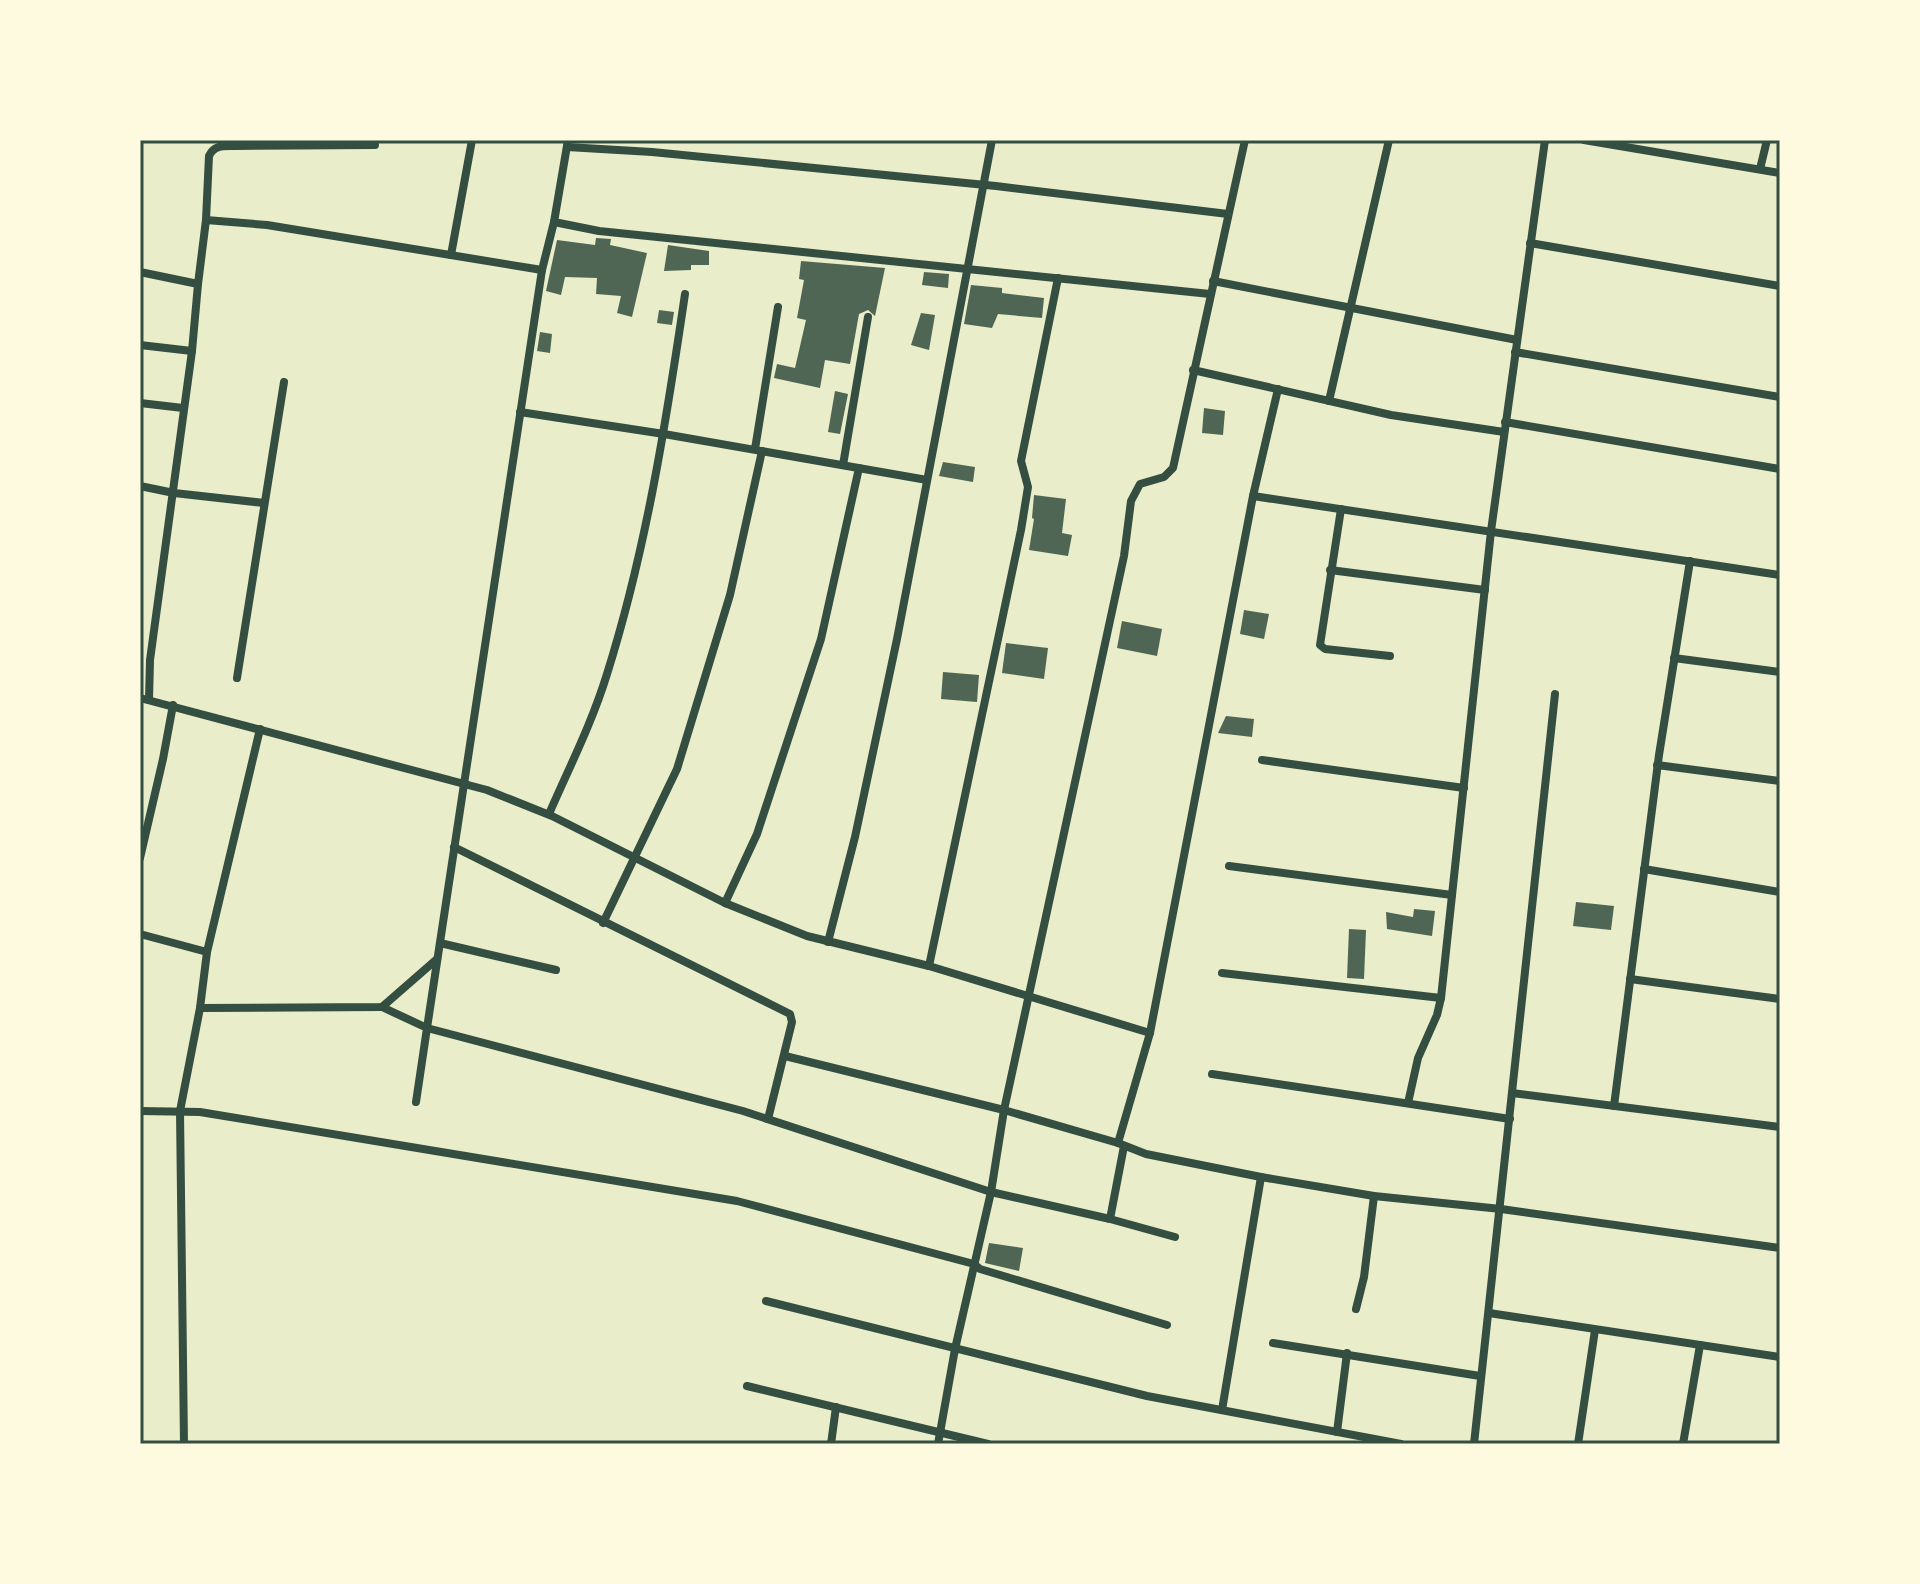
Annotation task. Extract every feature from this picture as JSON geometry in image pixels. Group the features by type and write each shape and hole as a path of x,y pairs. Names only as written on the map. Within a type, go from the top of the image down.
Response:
{"street":[{"path":"451,255 472,140"},
{"path":"828,942 859,822 992,140"},
{"path":"938,1444 955,1349 991,1192 1004,1110 1124,556 1131,501 1140,484 1164,477 1173,468 1245,140"},
{"path":"1408,1103 1418,1058 1441,998 1491,531 1545,140"},
{"path":"1584,140 1780,173"},
{"path":"1760,169 1767,140"},
{"path":"1329,401 1386,141"},
{"path":"416,1102 542,270 568,143 984,185 1228,214"},
{"path":"375,145 217,147 209,156 206,220 192,351 145,699 487,790 549,814 767,922 828,942 929,966 1030,995 1150,1033"},
{"path":"206,220 267,225 542,270"},
{"path":"554,222 599,231 1210,294"},
{"path":"1530,243 1780,286"},
{"path":"140,272 198,284"},
{"path":"929,966 1021,530 1028,487 1021,461 1058,278"},
{"path":"1213,281 1517,340"},
{"path":"549,814 607,676 637,566 664,434 685,294"},
{"path":"603,923 677,769 730,595 759,450 778,307"},
{"path":"843,465 868,317"},
{"path":"140,345 192,351"},
{"path":"1515,352 1780,397"},
{"path":"1193,370 1391,415 1505,427 1780,469"},
{"path":"237,678 284,382"},
{"path":"1110,1219 1121,1144 1150,1033 1253,496 1278,389"},
{"path":"140,403 183,408"},
{"path":"520,412 927,480"},
{"path":"725,903 757,834 821,639 859,468"},
{"path":"140,486 264,503"},
{"path":"1253,496 1780,575"},
{"path":"1341,509 1320,639 1322,648 1390,656"},
{"path":"1614,1106 1657,765 1690,561"},
{"path":"1330,570 1485,590"},
{"path":"1674,658 1780,672"},
{"path":"1474,1444 1555,694"},
{"path":"140,858 173,705"},
{"path":"184,1444 180,1111 200,1008 207,952 260,729"},
{"path":"1262,760 1464,788"},
{"path":"1657,765 1780,781"},
{"path":"454,847 790,1014 792,1022 785,1056 768,1119"},
{"path":"1229,866 1452,895"},
{"path":"1644,869 1780,892"},
{"path":"140,934 207,952"},
{"path":"440,943 556,970"},
{"path":"382,1007 437,958"},
{"path":"1222,973 1441,998"},
{"path":"1630,979 1780,999"},
{"path":"200,1008 382,1007 427,1028 768,1119 991,1192 1175,1237"},
{"path":"785,1056 1004,1110 1146,1154 1261,1177 1374,1196 1501,1209 1780,1248"},
{"path":"1212,1074 1510,1119"},
{"path":"1512,1093 1780,1127"},
{"path":"140,1111 180,1111 737,1201 974,1264 980,1269 1167,1325"},
{"path":"1222,1410 1261,1177"},
{"path":"1356,1309 1364,1277 1374,1196"},
{"path":"766,1301 1147,1396 1401,1444"},
{"path":"1489,1313 1780,1357"},
{"path":"1578,1444 1595,1330"},
{"path":"1273,1343 1480,1376"},
{"path":"1683,1444 1700,1345"},
{"path":"1337,1432 1347,1353"},
{"path":"747,1386 988,1444"},
{"path":"831,1444 836,1407"}],"building":[{"path":"596,238 611,239 610,245 647,253 632,317 617,313 621,296 596,294 597,278 565,277 561,295 546,291 557,240 595,245"},
{"path":"668,245 709,251 709,265 691,265 691,270 664,271"},
{"path":"801,261 885,268 875,316 868,310 859,314 850,364 825,360 820,388 774,378 777,364 795,368 806,320 797,318 804,280 799,279"},
{"path":"924,272 949,274 948,288 922,285"},
{"path":"971,285 1002,288 1002,293 1044,298 1042,318 998,314 992,328 964,324"},
{"path":"659,310 674,312 672,325 657,323"},
{"path":"921,313 935,315 929,350 911,345"},
{"path":"540,332 552,334 550,353 537,351"},
{"path":"835,391 848,394 840,434 828,432"},
{"path":"1204,408 1225,411 1223,435 1202,433"},
{"path":"943,462 975,467 973,482 939,476"},
{"path":"1034,495 1066,499 1062,533 1072,535 1068,556 1029,550"},
{"path":"1244,610 1269,614 1264,639 1240,634"},
{"path":"1122,621 1162,629 1157,656 1117,648"},
{"path":"1006,643 1048,648 1044,679 1002,673"},
{"path":"943,672 979,675 977,702 941,699"},
{"path":"1226,716 1254,719 1252,737 1218,733"},
{"path":"1576,902 1614,906 1611,930 1573,926"},
{"path":"1414,909 1435,911 1432,936 1387,929 1386,912 1413,917"},
{"path":"1349,929 1366,930 1364,979 1347,978"},
{"path":"989,1243 1023,1248 1019,1271 985,1263"}]}
